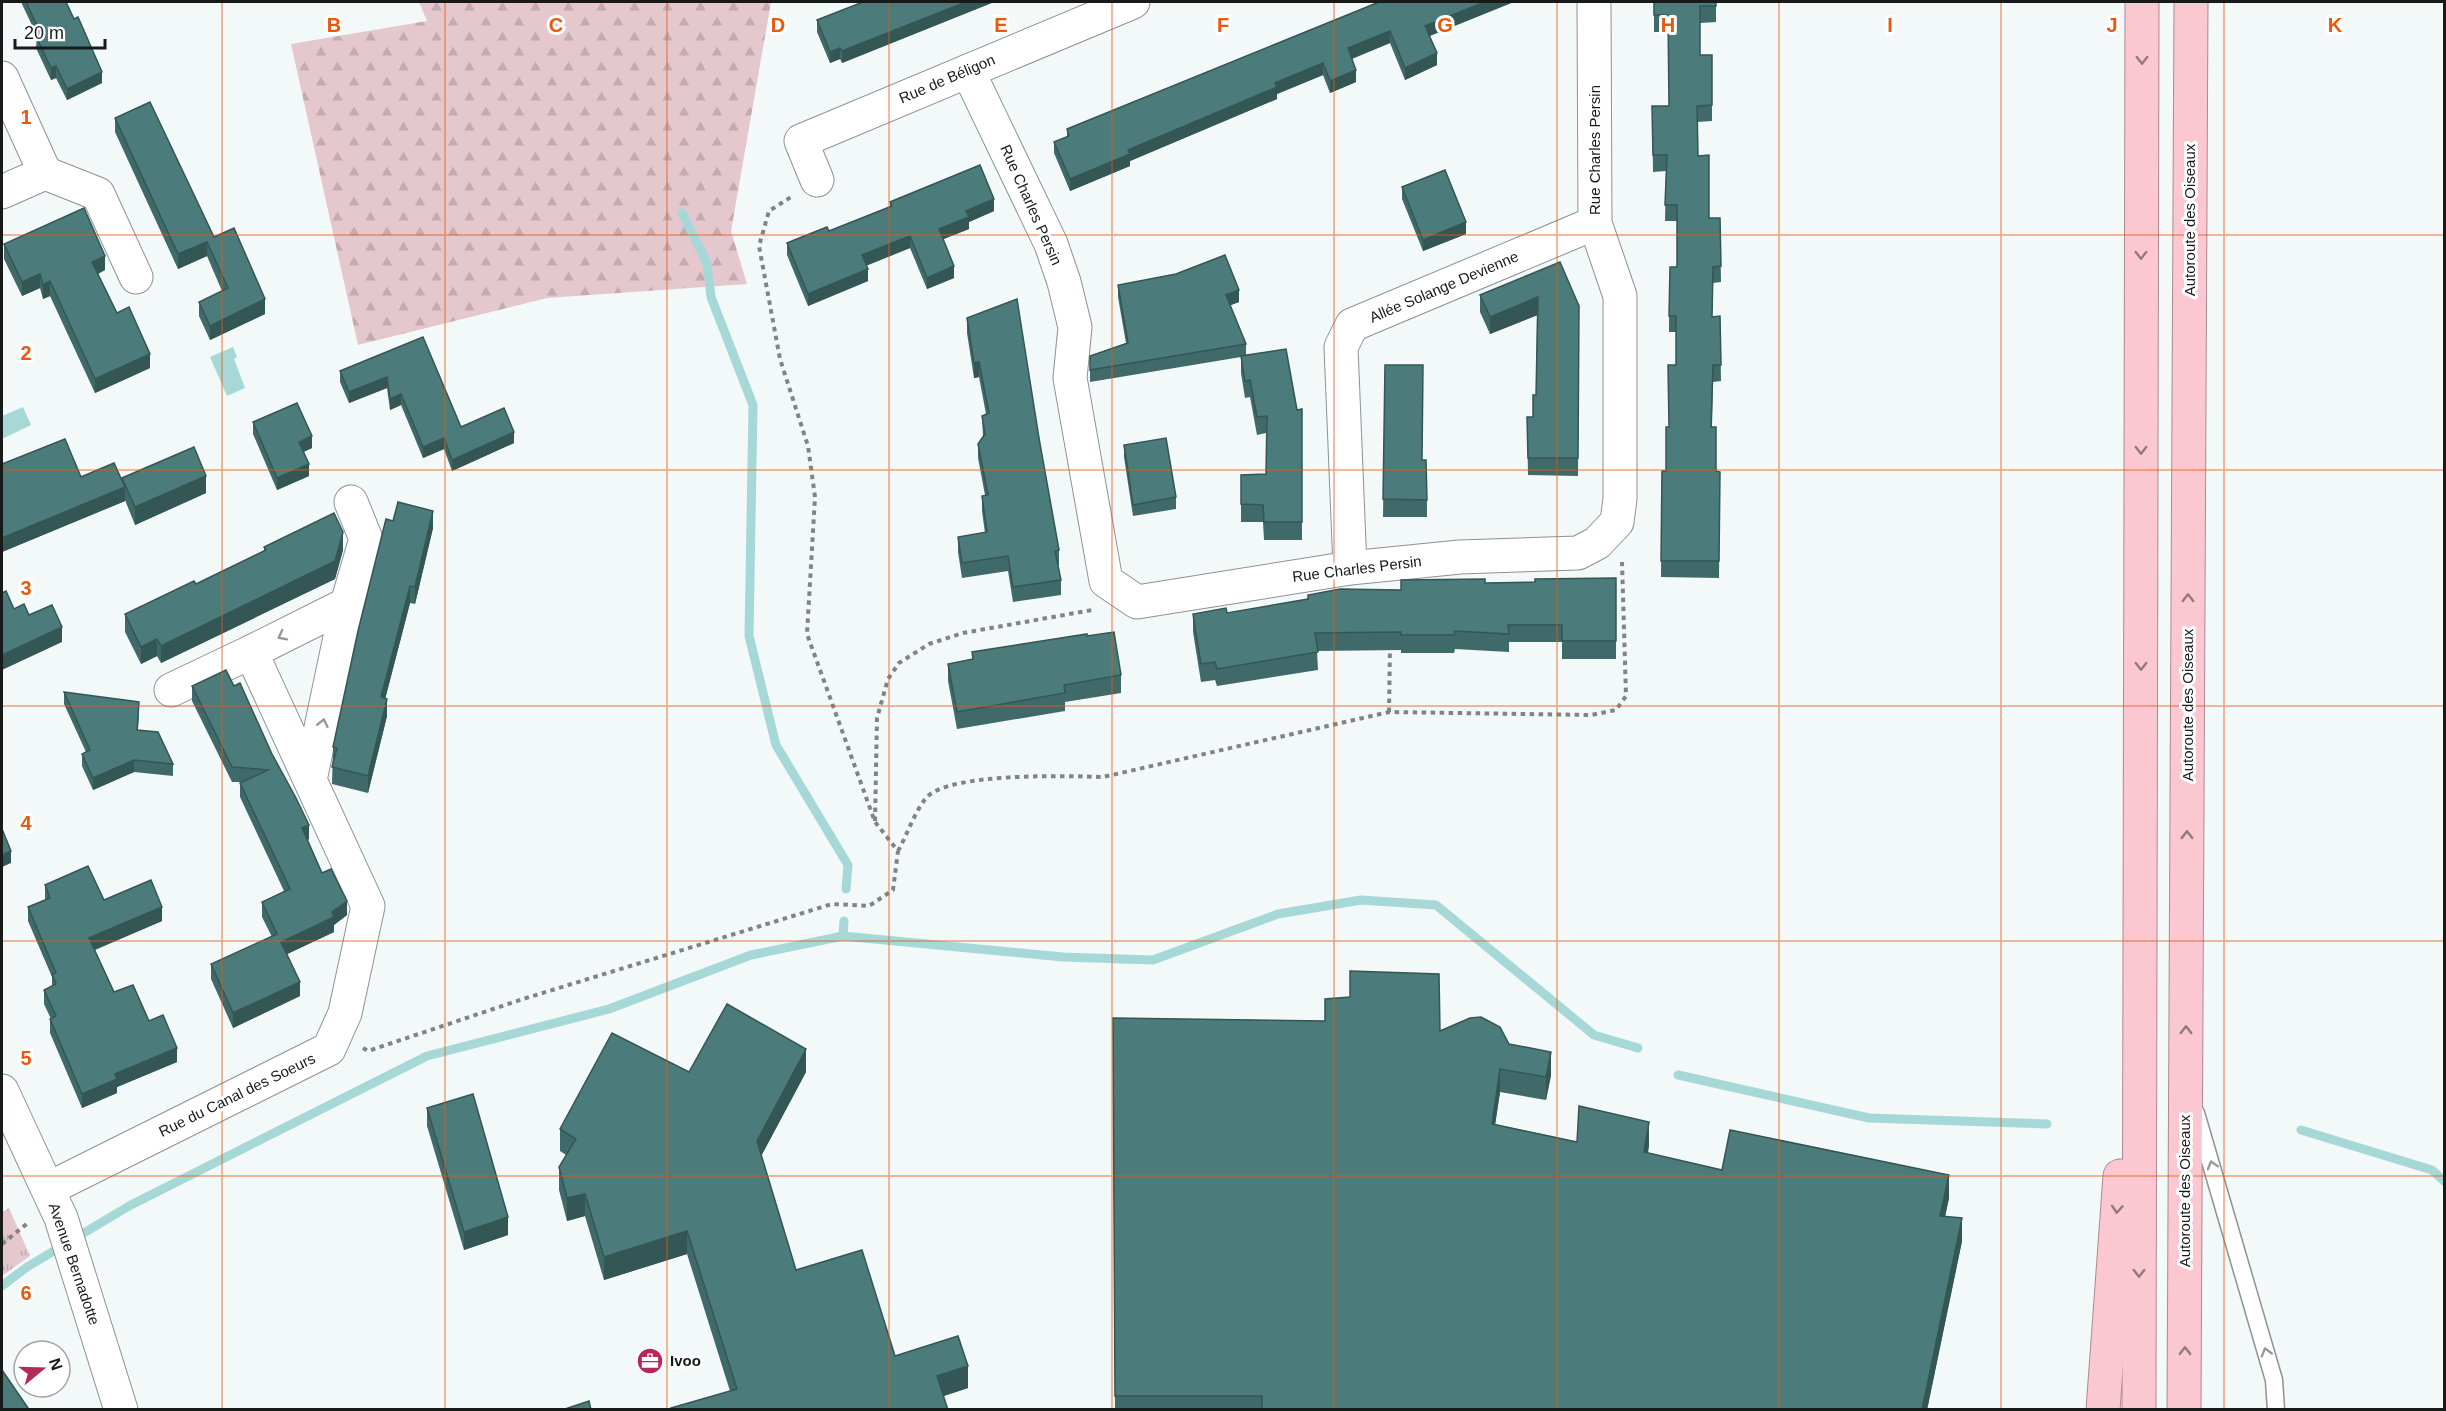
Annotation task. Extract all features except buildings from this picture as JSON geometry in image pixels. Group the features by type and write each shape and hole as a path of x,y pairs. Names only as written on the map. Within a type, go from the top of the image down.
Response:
{"highway":[{"path":"2139,1410 2142,2"},
{"name":"Autoroute des Oiseaux","path":"2184,1410 2191,2"},
{"path":"2103,1410 2141,878"}],"street":[{"name":"Rue de Béligon","path":"817,180 801,141 1133,2"},
{"name":"Rue Charles Persin","path":"968,70 1051,244 1064,282 1076,327 1070,378 1106,581 1137,602 1350,568 1461,557 1578,553 1597,543 1617,522 1620,499 1620,296 1595,223 1594,2"},
{"path":"2,78 45,173 98,194 136,277"},
{"path":"2,192 45,173"},
{"name":"Allée Solange Devienne","path":"1350,568 1341,347 1352,325 1595,223"},
{"path":"310,780 347,604 366,539 351,502"},
{"path":"171,690 347,604"},
{"name":"Rue du Canal des Soeurs","path":"48,1189 329,1049 345,1013 368,906 251,652"},
{"name":"Avenue Bernadotte","path":"2,1091 61,1218 121,1410"}],"lane":[{"path":"2186,1078 2274,1380 2276,1410"}],"path":[{"path":"817,180 769,211 759,246 780,359 808,446 814,497 807,634 875,822 898,851"},
{"path":"336,1034 368,1051 523,999 832,904 869,906 893,890 898,851 927,796 966,781 1055,775 1103,777 1389,712 1591,715 1616,710 1626,696 1623,563 1608,531"},
{"path":"875,822 878,771 877,718 888,679 899,663 929,644 963,633 1137,602"},
{"path":"1389,712 1390,644"}],"green space":[{"path":"419,2 771,2 731,231 747,284 547,298 358,345 291,44 427,21"},
{"path":"9,1208 30,1256 2,1276 2,1212"}],"water":[{"path":"233,347 237,357 234,359 245,388 227,396 210,357"},
{"path":"23,407 31,425 2,439 2,416"}],"waterway":[{"path":"682,213 707,263 711,297 753,405 749,636 776,745 848,865 846,889"},
{"path":"843,936 1063,957 1153,960 1278,914 1361,900 1436,905 1594,1035 1638,1048"},
{"path":"2,1286 27,1267 129,1206 427,1056 609,1009 751,955 843,936 844,921"},
{"path":"1678,1075 1869,1118 2047,1124"},
{"path":"2301,1130 2432,1170 2444,1181"}],"place":[{"name":"Ivoo","path":"650,1361"}]}
